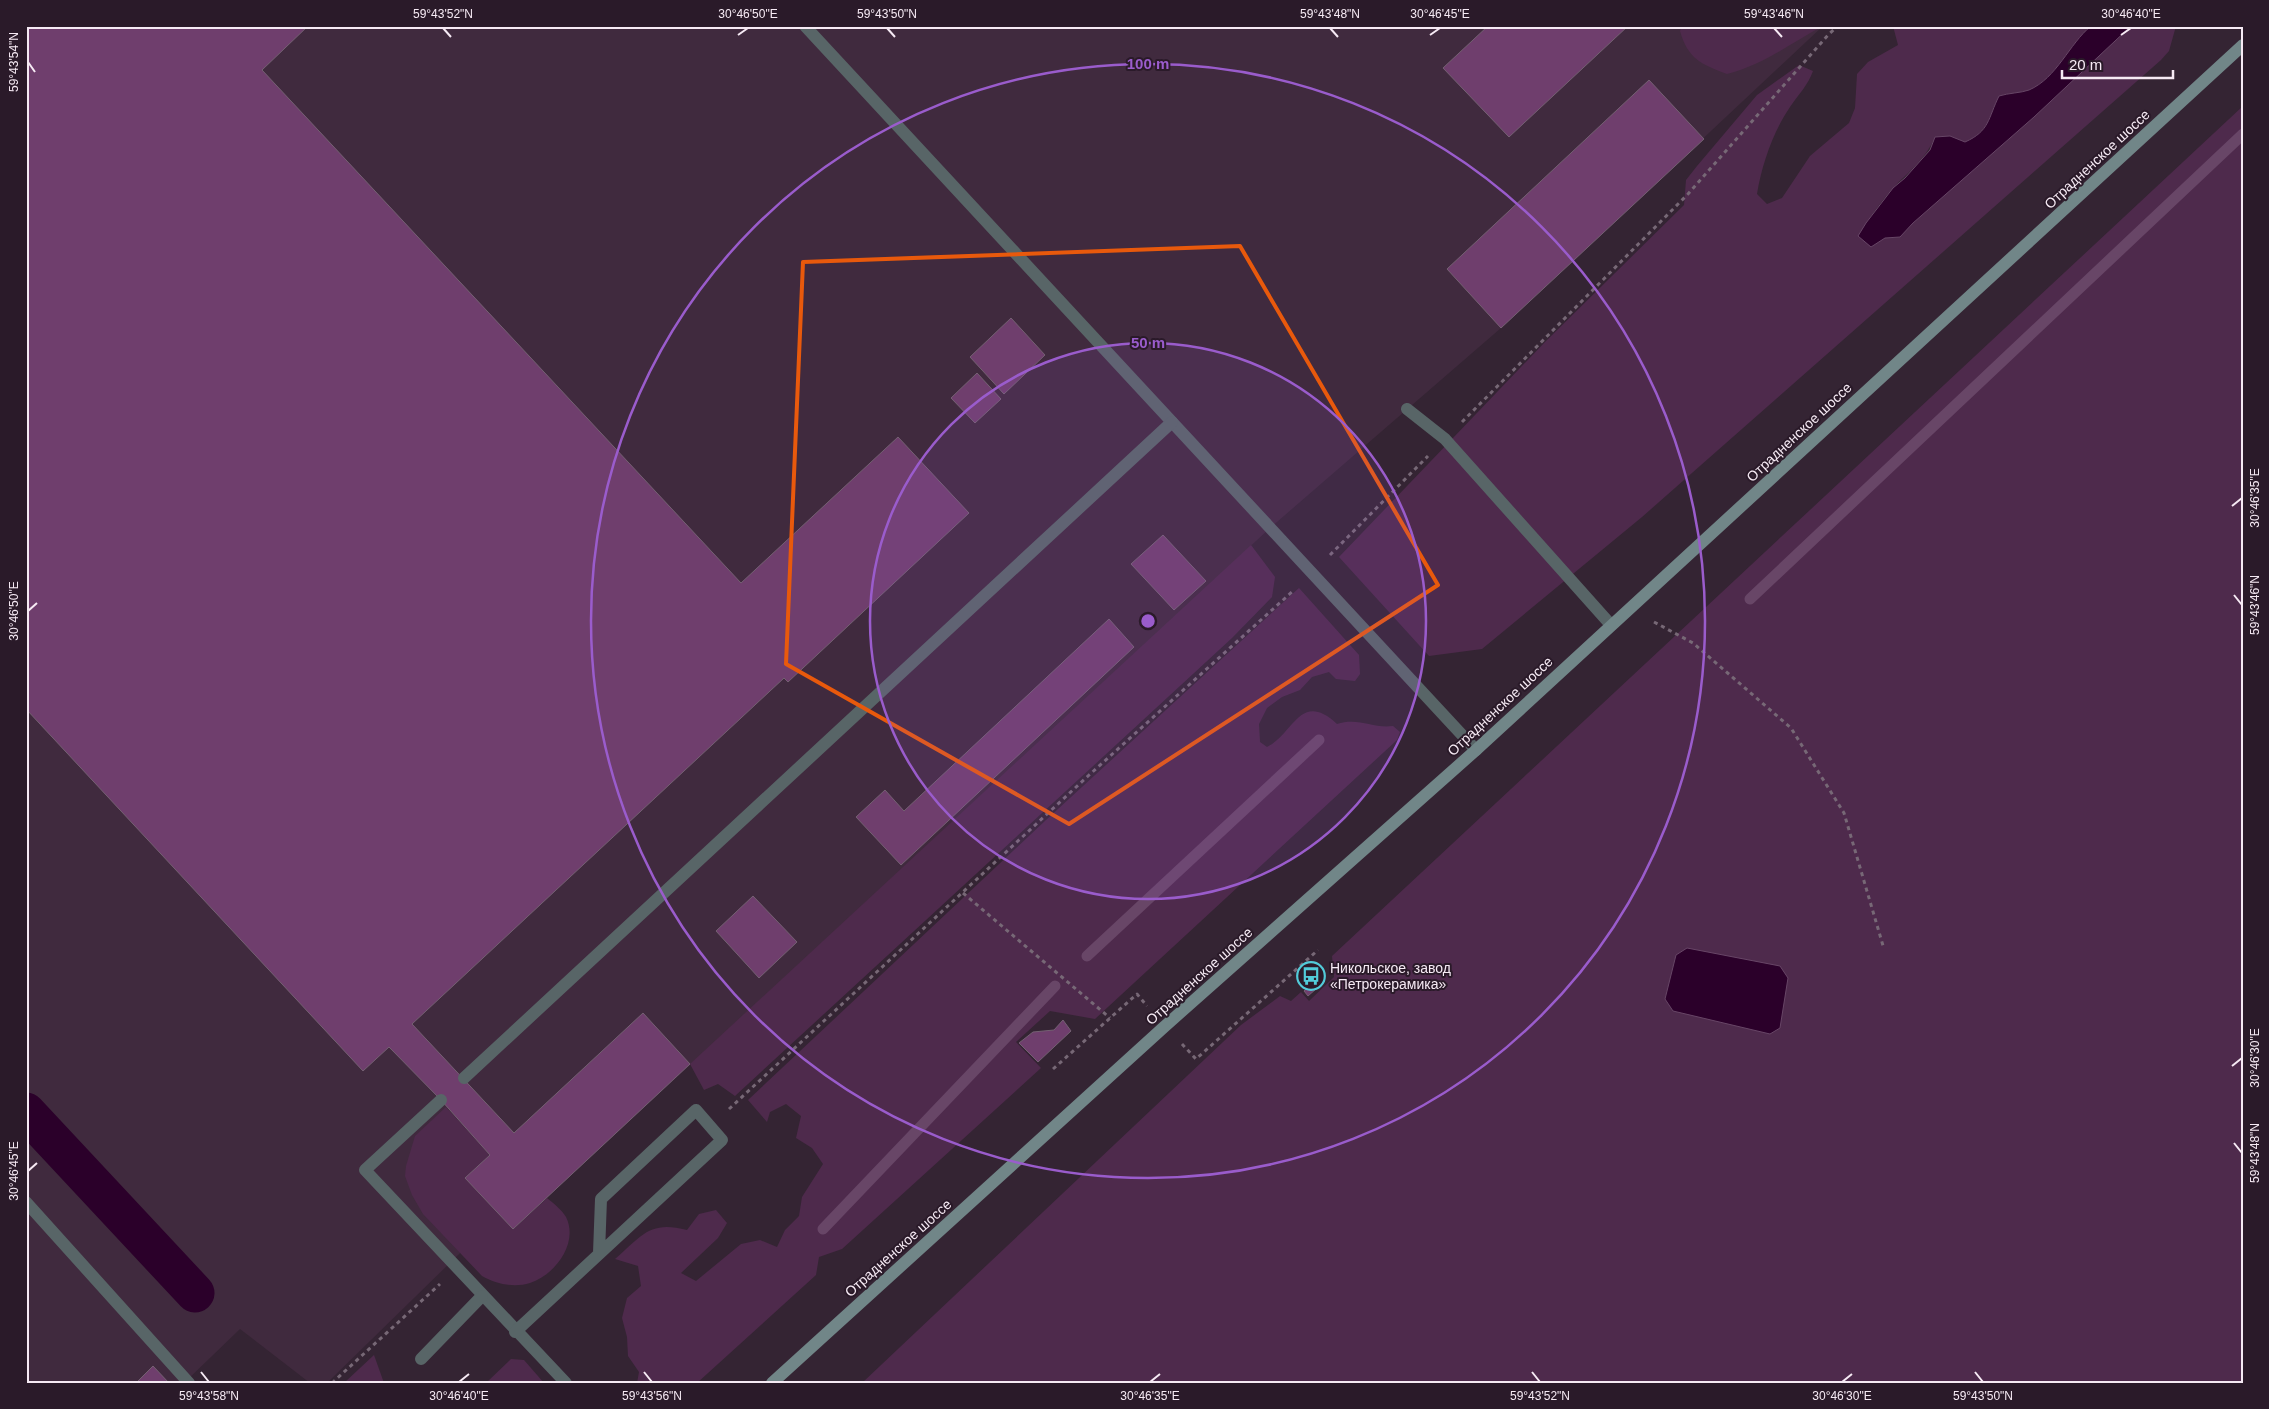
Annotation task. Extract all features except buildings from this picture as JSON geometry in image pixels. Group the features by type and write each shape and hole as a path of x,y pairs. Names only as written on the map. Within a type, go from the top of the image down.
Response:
{"main road":[{"name":"Отрадненское шоссе","path":"772,1383 1164,1027 1476,750 2243,45"}],"lane":[{"path":"805,26 1476,750"},
{"path":"1407,409 1445,439 1611,625"},
{"path":"464,1078 1172,422"},
{"path":"440,1100 365,1170 566,1383"},
{"path":"516,1332 599,1252 722,1140 696,1110 600,1199 599,1252"},
{"path":"26,1202 189,1383"},
{"path":"421,1359 482,1296"}],"path":[{"path":"711,1127 1088,776 1313,574 1688,194 1838,26"},
{"path":"1629,608 1693,643 1791,728 1844,813 1884,949"},
{"path":"963,893 1110,1018"},
{"path":"332,1383 457,1269"}],"highlighted area":[{"path":"1240,246 1438,585 1069,824 786,664 803,262"}],"shaded area":[{"path":"26,26 1823,26 1501,328 1270,528 513,1229 499,1215 327,1383 310,1383 240,1329 184,1383 26,1383"},
{"path":"1682,26 1823,26 1753,65 1727,74 1703,63 1692,54 1683,40 1680,31"},
{"path":"1893,26 2091,26 2039,85 2026,91 1999,96 1984,128 1973,138 1965,142 1950,136 1935,137 1922,159 1889,193 1874,211 1862,230 1859,236 1871,247 1885,238 1900,237 1913,223 2034,117 2131,26 2176,26 2169,51 2161,60 1642,517 1482,649 1429,656 1339,557 1545,342 1684,205 1686,180 1697,166 1757,95 1799,65 1813,71 1773,138 1765,160 1757,194 1767,204 1782,198 1810,156 1849,123 1855,108 1857,74 1868,62 1898,45"},
{"path":"2091,26 2131,26 2034,117 1913,223 1900,237 1885,238 1871,247 1858,236 1893,188 1905,178 1930,150 1935,137 1950,136 1965,142 1973,138 1984,128 1999,96 2026,91 2039,85"},
{"path":"2243,106 2243,1383 862,1383 1241,1025 1280,996 1291,1001 1301,992 1309,1001 1334,977 1332,956","holes":["1676,955 1673,1011 1665,999"]},
{"path":"1251,545 1275,577 1272,597 1232,638 735,1096 718,1084 704,1090 690,1064"},
{"path":"1299,588 1359,655 1360,674 1355,681 1336,679 1329,672 1312,677 1300,690 1282,697 1267,708 1259,724 1260,742 1267,747 1276,741 1298,718 1314,711 1337,724 1359,722 1379,726 1393,726 1400,732 1397,740 1095,1019 1050,1011 1016,1042 1041,1068 842,1249 819,1257 816,1275 697,1383 637,1383 639,1372 628,1356 627,1337 622,1318 627,1298 641,1286 638,1266 615,1259 647,1232 664,1227 687,1230 699,1214 716,1210 727,1223 718,1238 681,1273 696,1281 741,1244 760,1240 777,1247 785,1230 799,1216 802,1197 823,1164 812,1148 796,1138 801,1116 786,1104 770,1112 767,1122 748,1100 1046,820"},
{"path":"1687,948 1780,966 1788,978 1780,1028 1770,1034 1673,1011 1665,999 1676,955"},
{"path":"446,1107 490,1155 513,1229 547,1198 566,1217 569,1227 567,1247 556,1265 539,1279 530,1283 511,1285 499,1283 482,1276 423,1214 412,1195 405,1176 415,1136"},
{"path":"374,1355 384,1383 344,1383"},
{"path":"511,1359 524,1360 544,1383 486,1383"}],"waterway":[{"path":"1750,599 2243,134"},
{"path":"1087,956 1319,740"},
{"path":"823,1229 1055,986"},
{"path":"26,1112 195,1293"}],"place":[{"name":"Никольское, завод «Петрокерамика»","path":"1311,976"}]}
